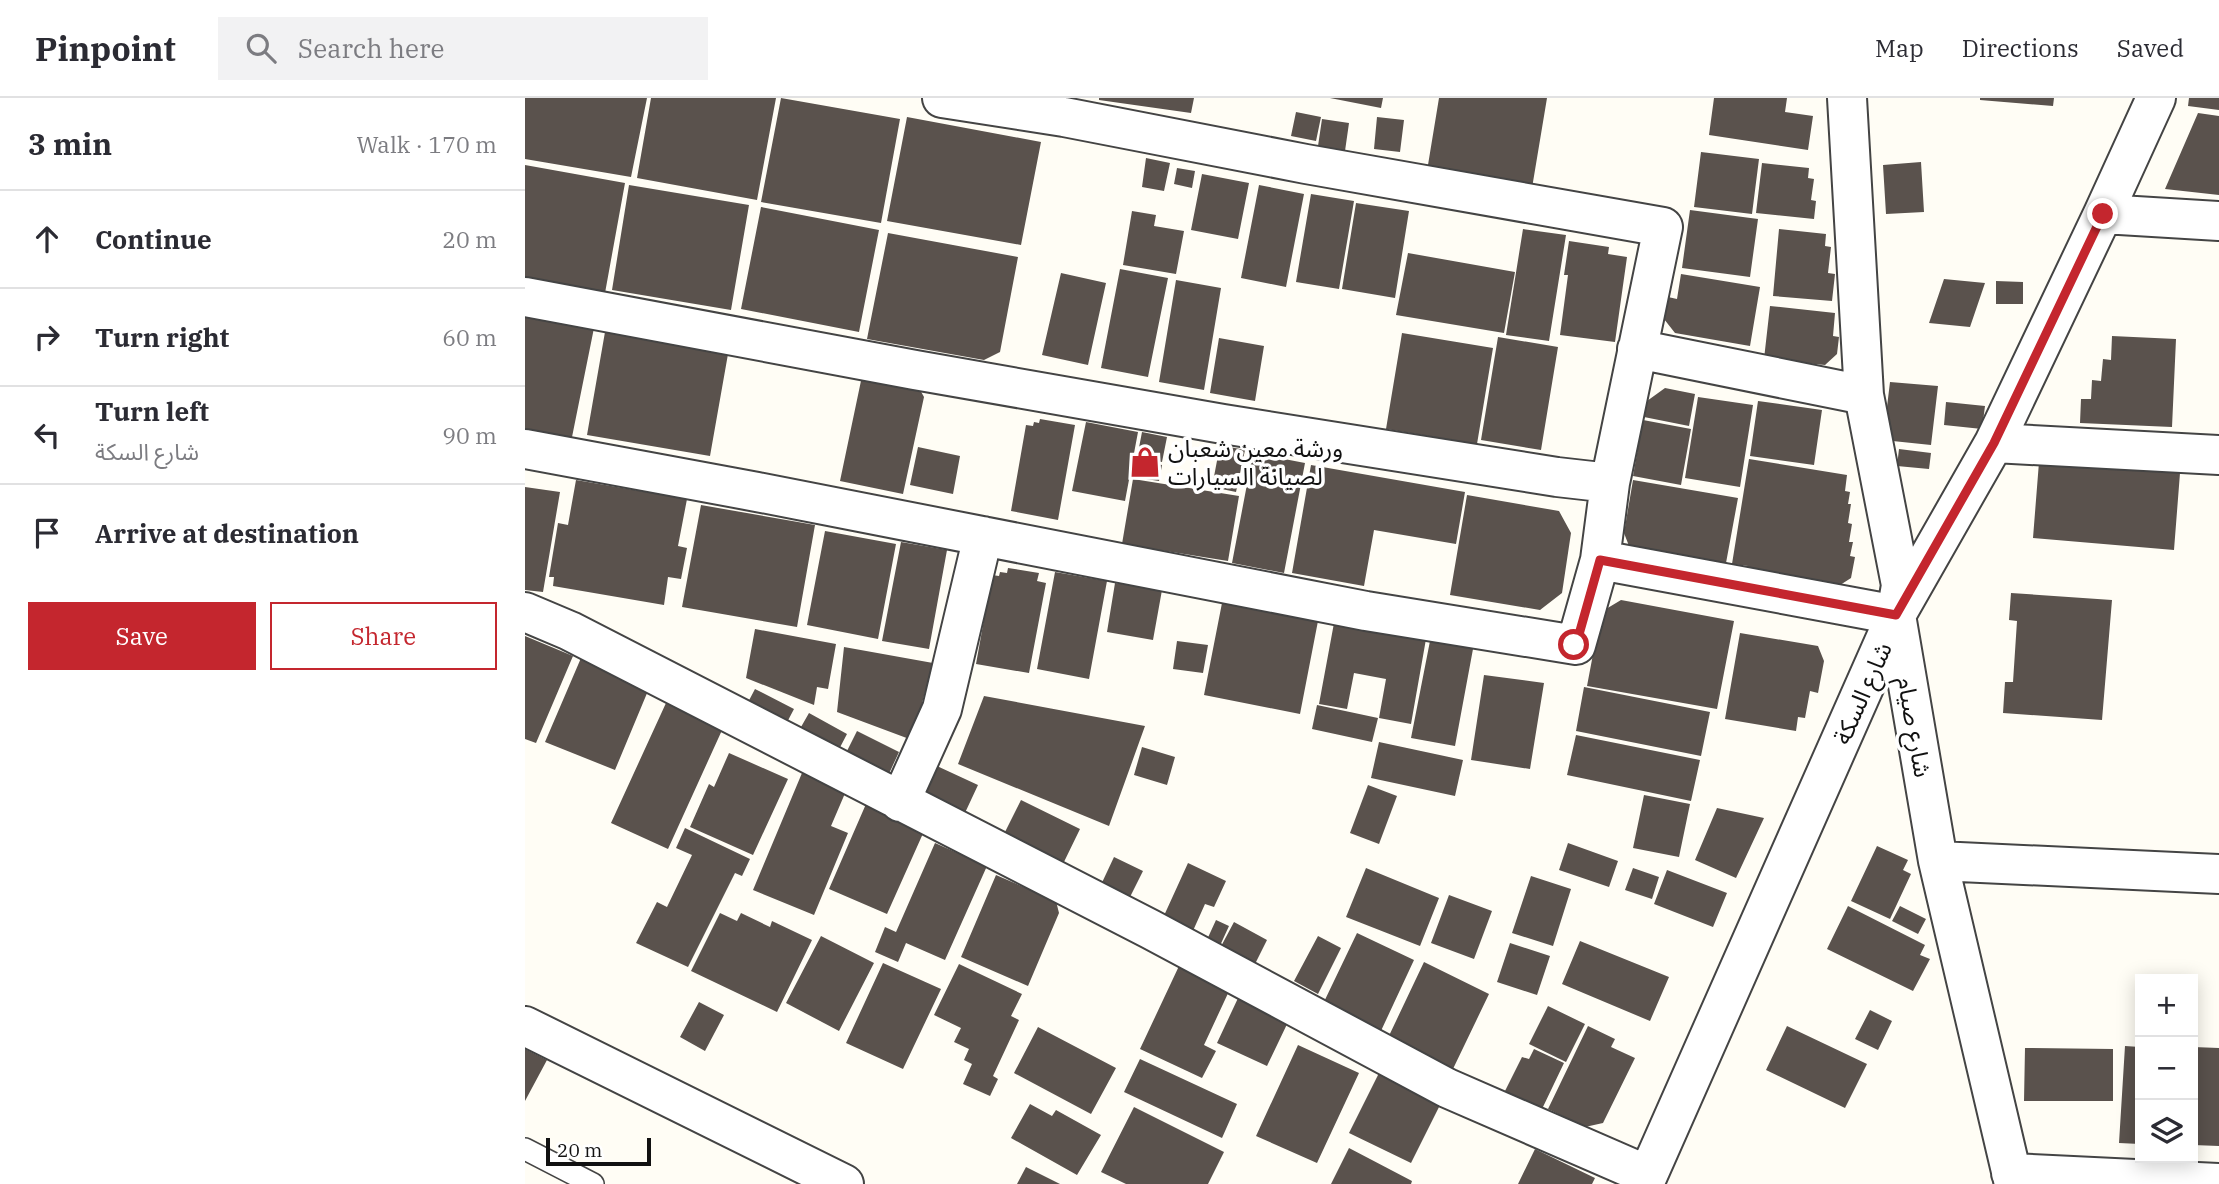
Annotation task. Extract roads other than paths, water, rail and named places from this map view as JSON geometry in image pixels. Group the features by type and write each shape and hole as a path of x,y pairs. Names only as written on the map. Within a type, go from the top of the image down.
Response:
{"street":[{"path":"525,449 1366,611 1576,645 1600,560 1610,484 1663,227 1306,164 1057,107 942,98"},
{"name":"شارع صيام","path":"1847,98 1864,395 1901,585 1896,615 1938,861 2012,1179"},
{"name":"شارع السكة","path":"1645,1180 1896,615 1994,443 2155,98"},
{"path":"2103,214 2219,221"},
{"path":"525,297 1223,424 1610,484"},
{"path":"1637,349 1864,395"},
{"path":"1994,443 2219,455"},
{"path":"900,802 942,709 983,536"},
{"path":"1600,560 1896,615"},
{"path":"525,612 570,631 1150,929 1447,1088 1645,1180"},
{"path":"1938,861 2219,874"},
{"path":"525,1026 844,1184"},
{"path":"2012,1179 2219,1183"}],"lane":[{"path":"525,1149 593,1184"}],"place":[{"name":"ورشة معين شعبان لصيانة السيارات","path":"1145,462"}]}
